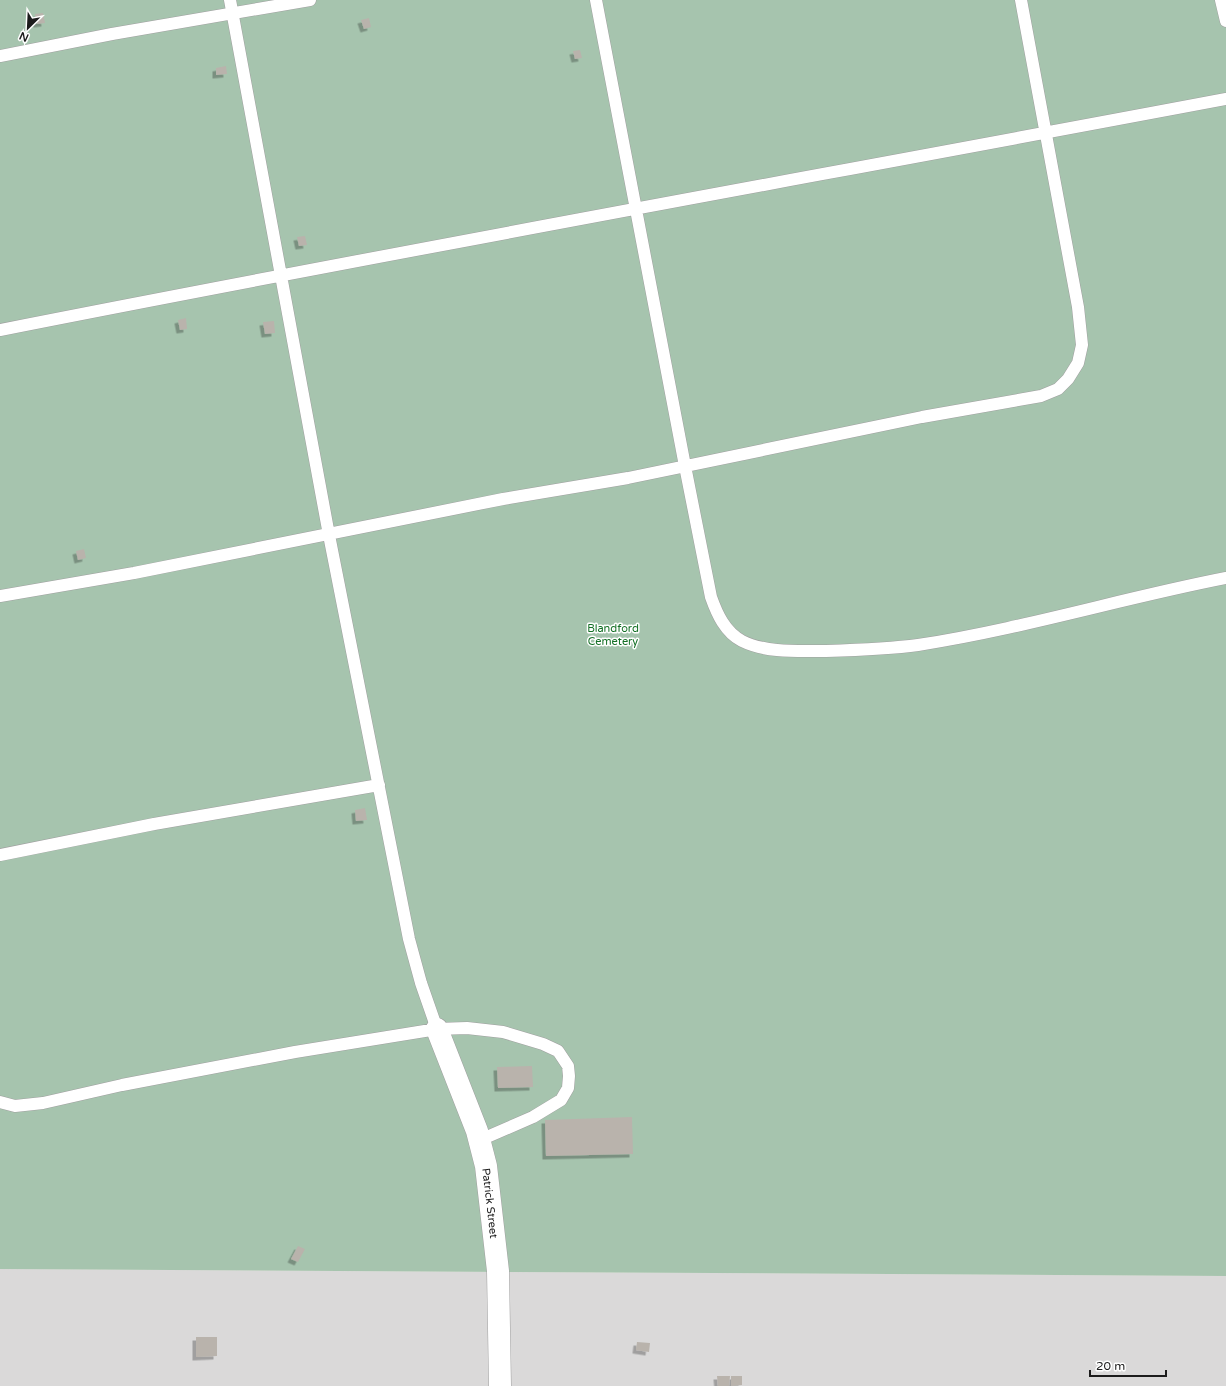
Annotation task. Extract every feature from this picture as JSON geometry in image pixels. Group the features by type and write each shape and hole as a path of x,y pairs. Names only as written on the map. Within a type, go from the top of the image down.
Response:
{"street":[{"name":"Patrick Street","path":"437,1029 480,1140 486,1166 498,1271 500,1386"}],"lane":[{"path":"230,0 329,535 409,939 421,983 437,1029"},
{"path":"0,56 112,34 310,0"},
{"path":"596,0 711,597 716,610 728,630 741,640 760,648 799,651 865,650 918,645 1035,623 1226,578"},
{"path":"0,596 134,573 503,499 628,478 922,417 1041,396 1058,389 1068,379 1078,363 1082,345 1078,307 1021,0"},
{"path":"1222,0 1226,21"},
{"path":"0,330 496,234 636,210 1226,99"},
{"path":"0,855 154,824 379,785"},
{"path":"0,1102 14,1106 43,1103 122,1085 287,1054 437,1029 467,1028 503,1032 543,1044 558,1051 568,1066 569,1076 568,1088 561,1100 533,1117 480,1140"}],"shaded area":[{"path":"0,1269 1226,1276 1226,1386 0,1386"}],"green space":[{"name":"Blandford Cemetery","path":"0,0 1226,0 1226,1276 0,1269"}],"building":[{"path":"43,13 45,23 37,24 35,14"},
{"path":"369,18 371,27 364,29 361,20"},
{"path":"580,50 582,58 575,59 573,51"},
{"path":"226,66 227,74 216,75 216,68"},
{"path":"305,236 307,245 299,246 297,237"},
{"path":"186,318 187,329 180,330 178,320"},
{"path":"274,321 275,333 265,334 263,322"},
{"path":"84,549 86,558 78,560 76,551"},
{"path":"365,808 367,820 356,821 355,810"},
{"path":"532,1066 533,1087 498,1088 497,1067"},
{"path":"632,1117 633,1154 546,1156 545,1120"},
{"path":"298,1246 305,1249 298,1262 291,1259"},
{"path":"196,1337 217,1337 217,1356 196,1357"},
{"path":"637,1342 650,1343 649,1352 636,1350"},
{"path":"717,1376 730,1376 729,1386 718,1386"},
{"path":"731,1376 742,1376 742,1385 731,1386"}]}
